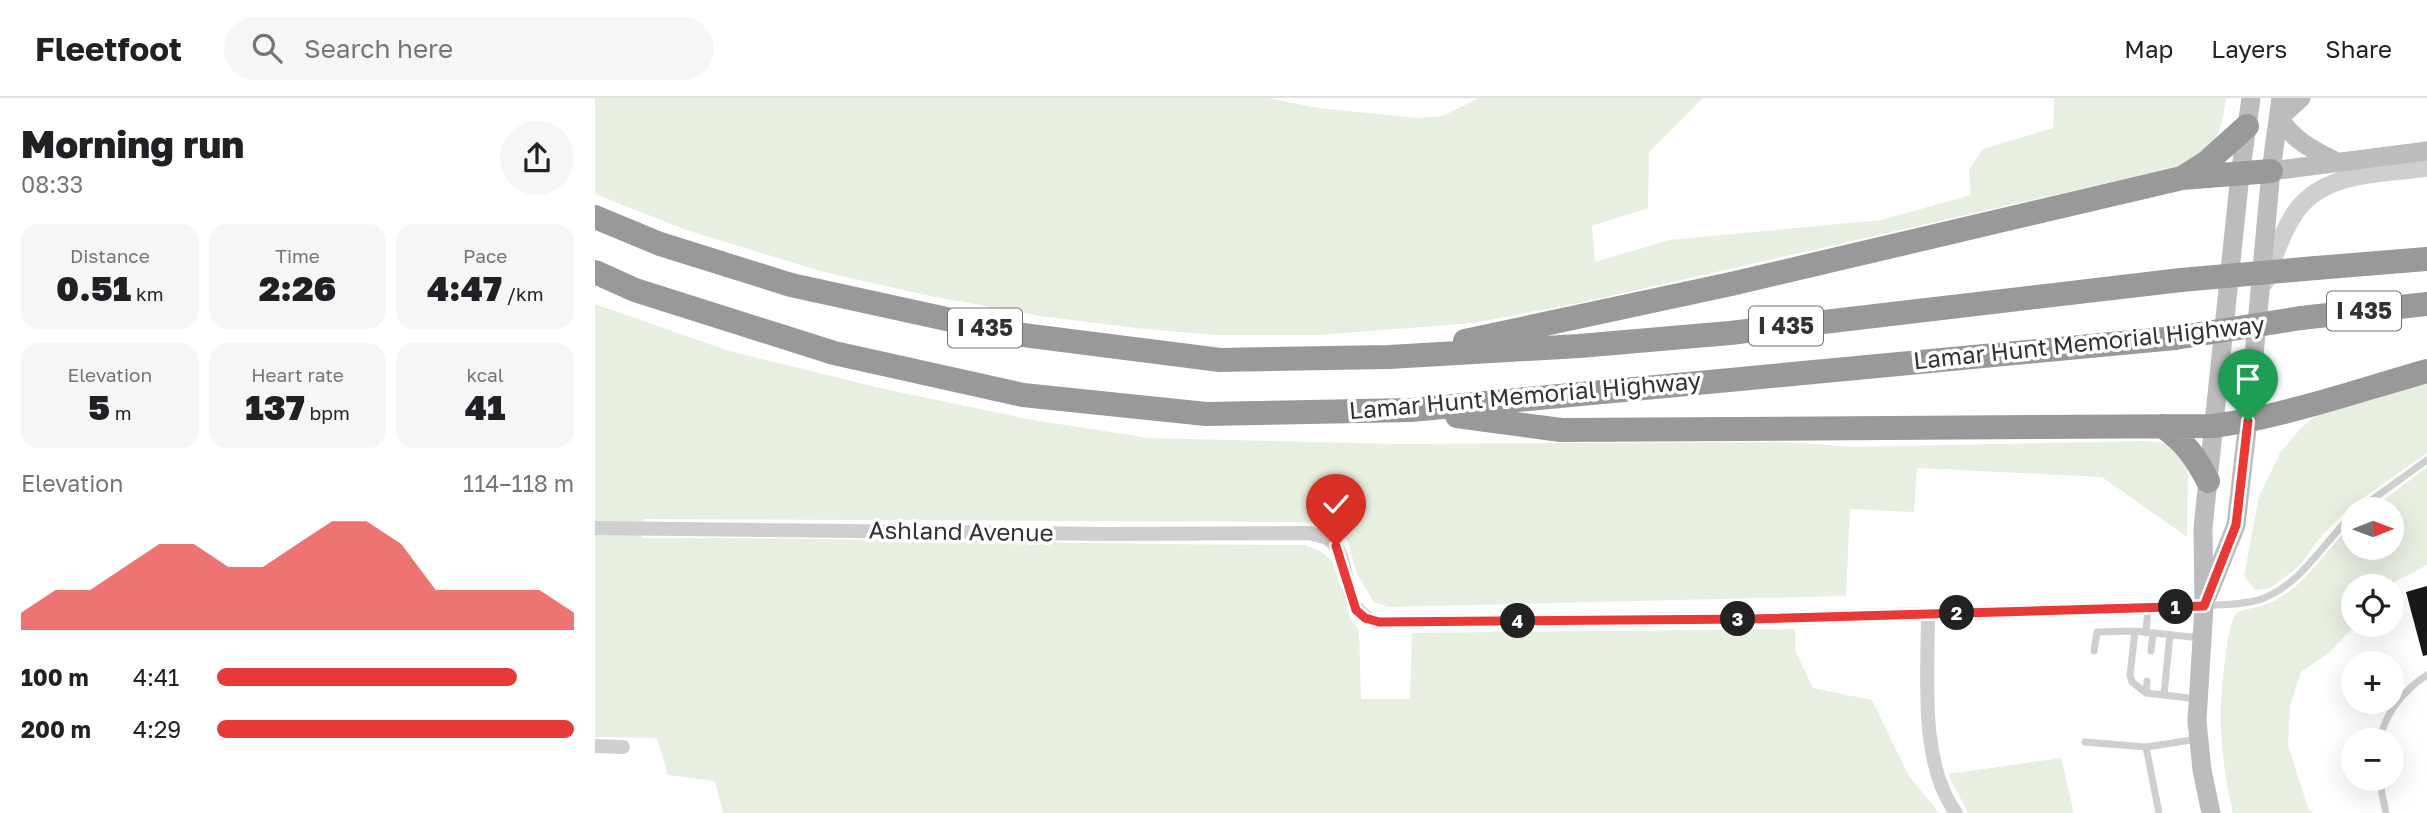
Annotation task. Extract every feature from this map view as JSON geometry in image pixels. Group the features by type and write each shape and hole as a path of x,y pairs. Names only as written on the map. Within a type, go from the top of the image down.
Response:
{"highway":[{"path":"2182,178 2206,163 2247,126"},
{"path":"1389,357 1731,284 2182,178 2271,171"},
{"name":"Lamar Hunt Memorial Highway","path":"595,217 660,244 791,285 1015,334 1220,360 1389,357 1579,346 1730,333 2181,280 2427,259"},
{"name":"Lamar Hunt Memorial Highway","path":"595,272 635,290 834,353 1023,395 1206,414 1411,410 2175,338 2301,318 2427,304"},
{"path":"1411,410 1561,430 2213,426 2248,421 2305,407 2427,371"},
{"path":"2162,426 2181,440 2208,481"}],"main road":[{"path":"2211,813 2202,770 2197,721 2204,606 2203,528 2240,175 2251,98"},
{"path":"2204,606 2236,525 2280,98"},
{"path":"2279,118 2301,98"},
{"path":"2279,118 2305,147 2339,163"},
{"path":"2271,171 2427,151"}],"street":[{"path":"2259,299 2281,238 2294,213 2310,197 2329,183 2349,178 2427,168"},
{"name":"Ashland Avenue","path":"595,528 1105,534 1308,533 1327,538 1336,546 1356,610 1365,618 1379,622 1751,619 1929,614"},
{"path":"1957,813 1937,770 1928,723 1929,614 2204,606"},
{"path":"595,746 623,747"}],"lane":[{"path":"2376,497 2427,460"},
{"path":"2204,606 2262,599 2284,587 2297,577 2341,526"},
{"path":"2148,608 2151,651"},
{"path":"2094,651 2097,632 2135,631 2202,638"},
{"path":"2135,631 2130,675 2132,682 2146,693 2198,699"},
{"path":"2164,695 2170,635"},
{"path":"2384,728 2411,685 2427,675"},
{"path":"2146,693 2147,681"},
{"path":"2085,742 2146,747 2199,739"},
{"path":"2146,747 2159,813"},
{"path":"2381,791 2386,813"}],"shaded area":[{"path":"595,98 1267,98 1319,108 1416,118 1443,116 1479,98 1703,98 1649,152 1648,208 1592,226 1595,262 1670,240 1881,220 1971,195 1969,170 1983,149 2053,128 2054,98 2226,98 2216,137 2205,151 2186,165 1584,302 1473,323 1319,335 1215,335 1040,316 930,296 824,272 689,231 595,194"},
{"path":"595,304 729,351 884,389 1027,419 1148,438 1398,444 1787,442 1853,447 2143,441 2167,443 2186,461 2187,537 2102,477 1917,468 1914,512 1850,509 1846,596 1389,607 1374,602 1357,574 1347,539 1325,524 643,519 642,538 1305,545 1322,552 1333,562 1350,618 1359,630 1361,699 1410,699 1412,633 1795,629 1795,650 1813,688 1872,700 1909,776 1939,813 723,813 715,781 668,775 657,738 595,737"},
{"path":"2427,383 2427,453 2364,497 2341,497 2341,517 2325,532 2297,568 2270,588 2255,590 2244,576 2259,496 2280,453 2301,428 2320,412"},
{"path":"2427,467 2427,565 2404,577 2404,574 2341,574 2341,637 2344,637 2330,652 2301,672 2290,705 2288,745 2308,808 2313,813 2233,813 2225,772 2221,714 2227,642 2234,617 2237,612 2270,603 2286,594 2341,537 2341,560 2405,560 2405,497 2388,497"},
{"path":"2061,758 2074,813 1968,813 1948,774"}],"building":[{"path":"2427,586 2427,655 2423,656 2406,592"}],"route":[{"path":"1336,546 1356,610 1365,618 1379,622 1751,619 2204,606 2236,525 2248,421"}]}
